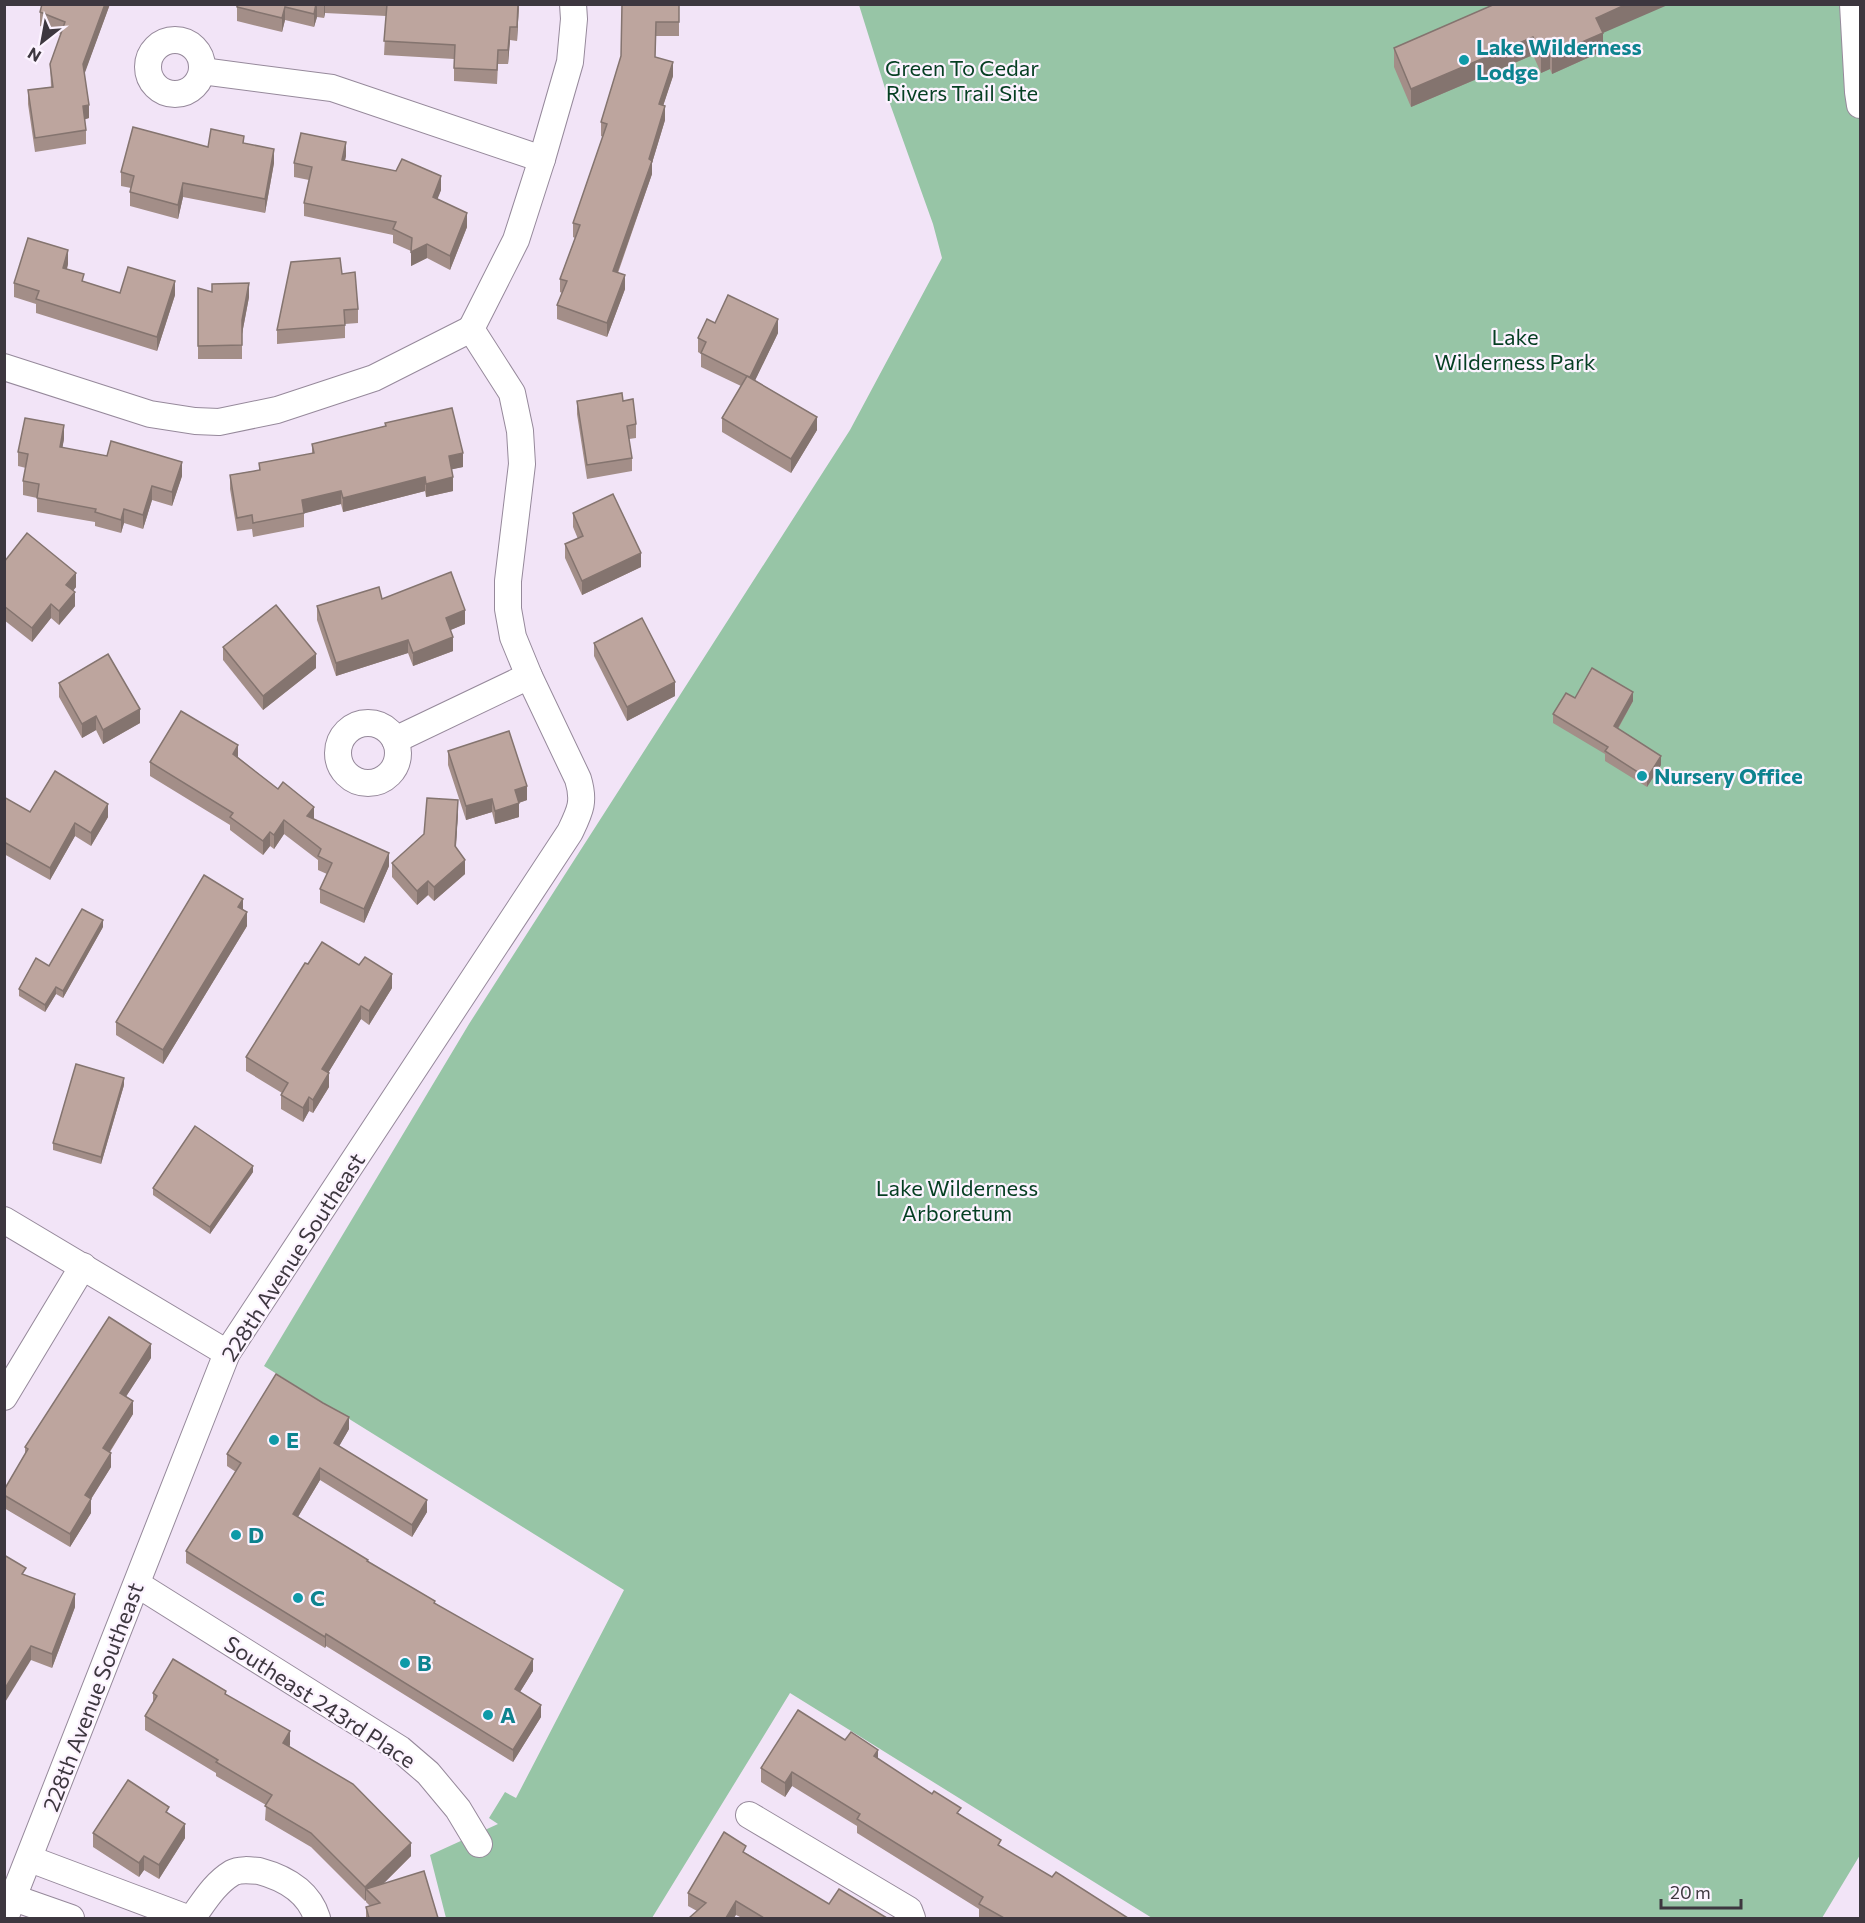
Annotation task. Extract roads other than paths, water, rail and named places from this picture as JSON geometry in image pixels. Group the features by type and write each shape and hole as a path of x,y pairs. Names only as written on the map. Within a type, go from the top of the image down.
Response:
{"street":[{"path":"4,368 150,414 195,422 219,422 277,410 374,378 471,329 516,240 542,159 570,62 573,4"},
{"path":"1853,4 1860,105"},
{"path":"202,71 332,88 542,159"},
{"name":"228th Avenue Southeast","path":"10,1908 227,1353 570,832 582,806 582,791 578,779 513,637 508,609 507,581 522,464 520,431 512,393 471,329"},
{"path":"395,740 530,676"},
{"path":"4,1220 227,1353"},
{"path":"4,1397 83,1266"},
{"name":"Southeast 243rd Place","path":"137,1584 400,1749 428,1773 458,1809 479,1844"},
{"path":"749,1815 909,1910 912,1918"},
{"path":"30,1858 187,1918"},
{"path":"192,1918 211,1891 222,1881 234,1872 250,1870 273,1875 297,1889 310,1904 317,1918"},
{"path":"10,1908 71,1918"}],"place":[{"name":"Lake Wilderness Lodge","path":"1464,60"},
{"name":"Nursery Office","path":"1642,776"},
{"name":"E","path":"274,1440"},
{"name":"D","path":"236,1535"},
{"name":"C","path":"298,1598"},
{"name":"B","path":"405,1663"},
{"name":"A","path":"488,1715"}],"park label":[{"name":"Green To Cedar Rivers Trail Site","path":"962,80"},
{"name":"Lake Wilderness Park","path":"1515,350"},
{"name":"Lake Wilderness Arboretum","path":"957,1200"}]}
